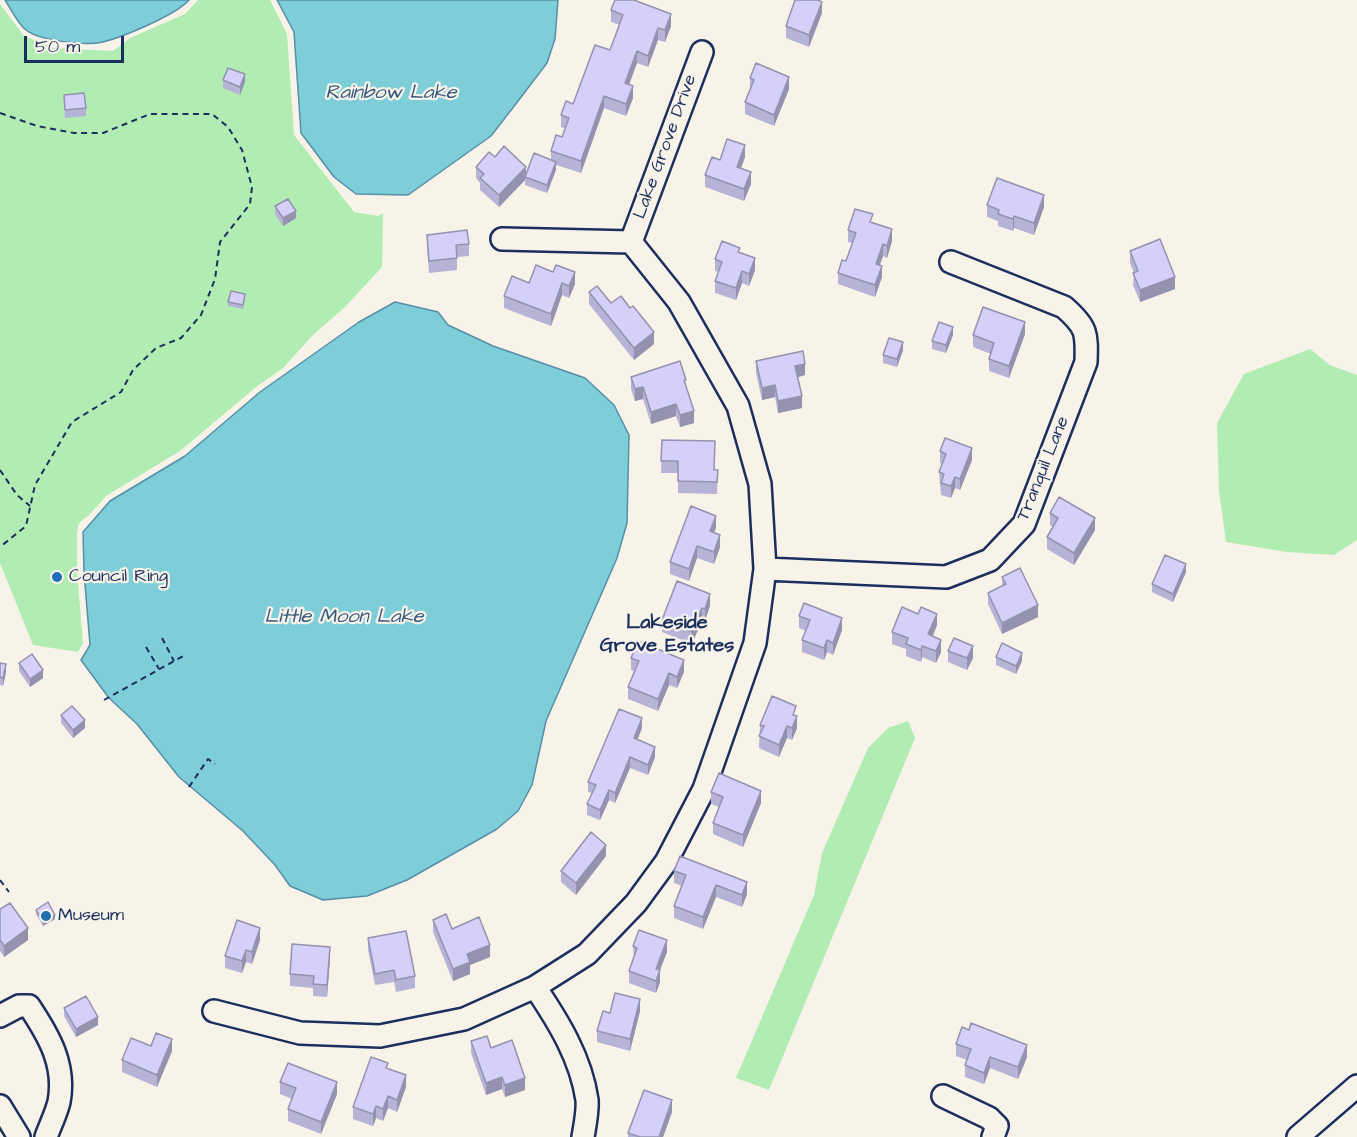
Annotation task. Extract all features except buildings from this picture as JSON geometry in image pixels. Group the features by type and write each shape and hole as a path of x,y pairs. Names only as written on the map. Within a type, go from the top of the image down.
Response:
{"street":[{"name":"Lake Grove Drive","path":"631,242 702,52"},
{"name":"Lake Grove Drive","path":"502,239 631,242"},
{"name":"Lake Grove Drive","path":"214,1011 300,1033 380,1036 464,1019 534,987 588,954 636,903 666,861 704,789 754,643 765,568 760,484 738,406 679,302 631,242"},
{"name":"Tranquil Lane","path":"765,568 946,577 990,560 1024,524 1086,362 1087,337 1078,320 1064,307 951,262"},
{"path":"534,987 558,1021 577,1062 587,1101 584,1137"},
{"path":"0,1016 20,1006 29,1006 52,1047 61,1070 58,1103 46,1137"},
{"path":"1298,1137 1357,1086"},
{"path":"943,1096 989,1118 997,1126 993,1137"},
{"path":"0,1106 18,1137"}],"path":[{"path":"0,113 37,126 74,133 103,133 150,114 212,114 228,126 242,150 252,187 250,204 220,242 215,279 201,315 181,338 156,348 133,370 121,392 72,422 34,485 26,526 0,547"},
{"path":"0,470 17,495 30,506"},
{"path":"162,638 174,661"},
{"path":"146,647 159,669"},
{"path":"104,700 185,655"},
{"path":"189,787 208,759 215,764"},
{"path":"0,880 9,892"}],"green space":[{"path":"198,0 270,0 287,34 294,135 354,212 378,216 383,213 382,267 283,368 256,387 180,451 106,496 79,523 77,571 83,643 78,652 33,645 0,563 0,4 24,36 54,48 113,51 130,38 185,14"},
{"path":"1310,349 1330,365 1357,375 1357,540 1334,555 1287,552 1226,542 1219,490 1217,423 1244,374"},
{"path":"908,721 915,738 769,1090 736,1078 814,895 822,853 868,748 888,728"}],"water":[{"path":"5,0 189,0 161,19 136,30 103,42 86,43 63,42 33,34 20,24"},
{"name":"Rainbow Lake","path":"277,0 558,0 555,39 547,63 515,105 491,136 408,195 356,194 334,177 301,133 294,32"},
{"name":"Little Moon Lake","path":"395,302 438,312 448,325 493,346 585,378 614,405 629,435 627,523 617,558 546,721 532,785 518,811 497,829 407,880 367,896 323,900 290,886 275,865 243,831 179,777 137,724 109,698 81,660 90,645 83,532 110,501 185,456 260,392 359,322"}],"place":[{"name":"Council Ring","path":"57,577"},
{"name":"Museum","path":"46,916"}],"district":[{"name":"Lakeside Grove Estates","path":"667,636"}]}
